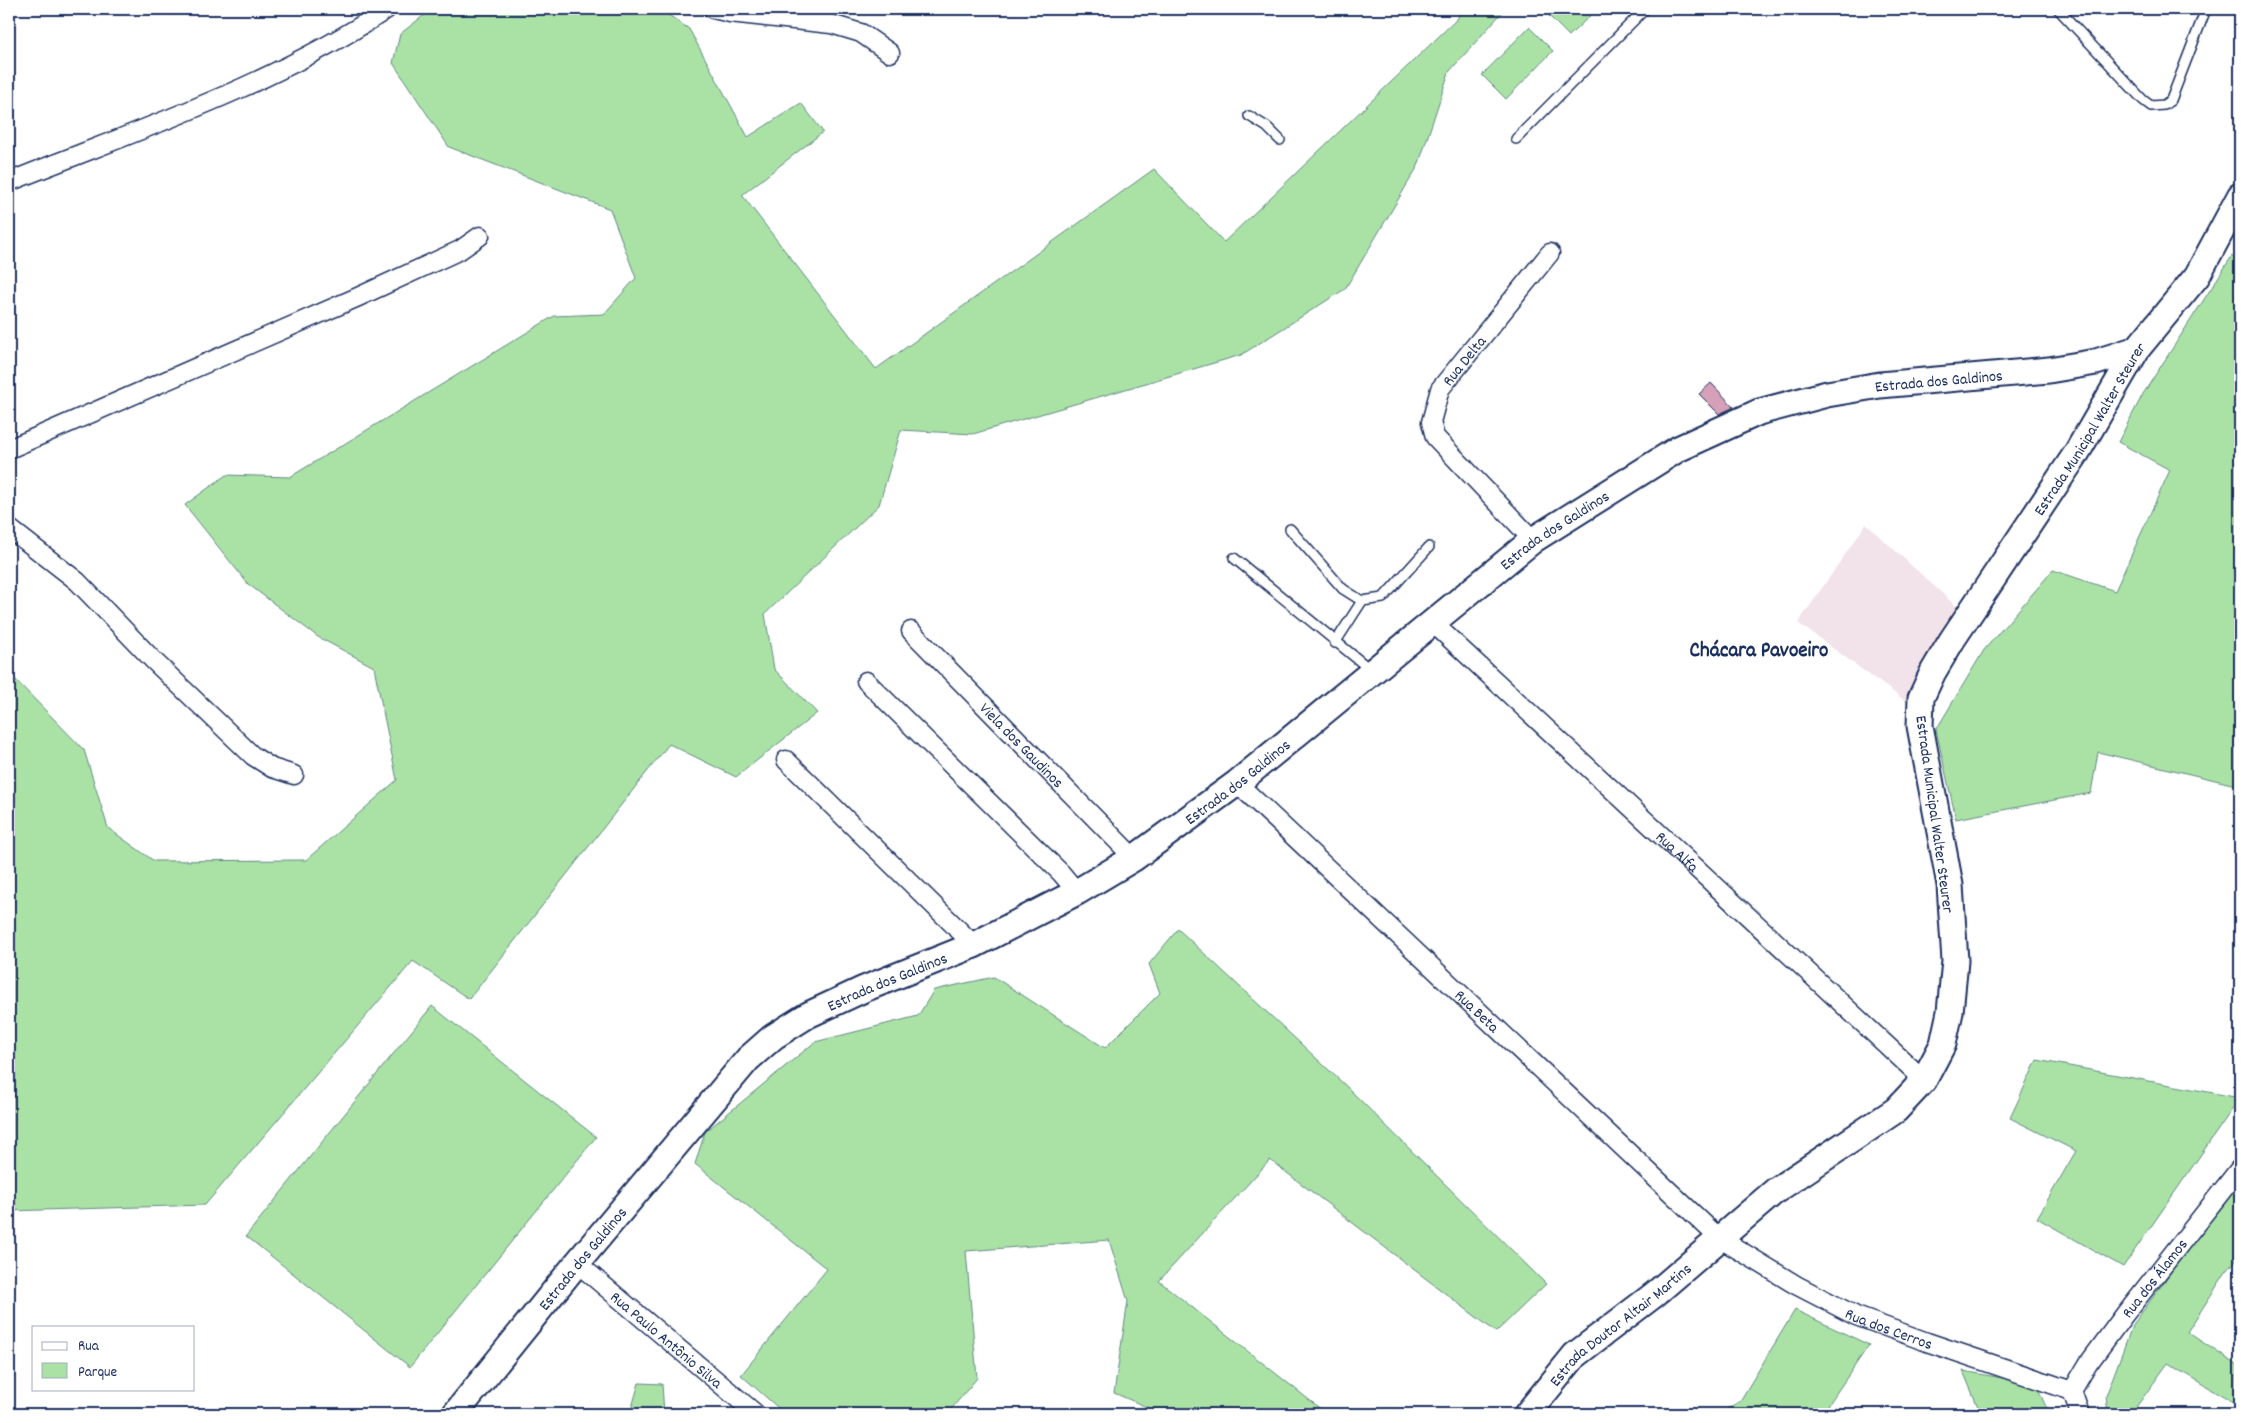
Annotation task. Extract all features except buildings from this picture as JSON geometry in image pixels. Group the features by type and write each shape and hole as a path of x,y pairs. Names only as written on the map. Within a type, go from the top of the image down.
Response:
{"street":[{"path":"9,182 270,76 364,24 387,9"},
{"path":"713,9 730,13 831,24 861,34 890,53"},
{"name":"Estrada Municipal Walter Steurer","path":"1718,1238 1775,1191 1896,1110 1924,1080 1943,1044 1950,1012 1955,961 1950,885 1920,726 1921,698 1933,672 1952,640 2076,454 2137,349 2197,276 2240,196"},
{"path":"11,451 358,297 460,250 480,236"},
{"name":"Rua Delta","path":"1533,540 1435,436 1431,422 1440,389 1550,253"},
{"name":"Estrada dos Galdinos","path":"455,1414 748,1059 773,1037 808,1015 864,989 974,945 1077,892 1134,858 1237,783 1533,540 1678,449 1759,412 1827,394 1880,385 2049,370 2096,362 2137,349"},
{"path":"9,526 77,581 154,661 253,756 272,768 294,775"},
{"name":"Rua Alfa","path":"1432,622 1924,1080"},
{"name":"Viela dos Gaudinos","path":"911,631 1134,858"},
{"path":"866,681 1077,892"},
{"path":"786,760 974,945"},
{"name":"Rua Beta","path":"1237,783 1718,1238"},
{"name":"Rua dos Álamos","path":"2072,1391 2088,1364 2120,1321 2240,1168"},
{"name":"Rua dos Cerros","path":"1718,1238 1796,1285 1856,1316 2072,1391"},
{"name":"Estrada Doutor Altair Martins","path":"1527,1414 1575,1355 1655,1294 1718,1238"},
{"name":"Rua Paulo Antônio Silva","path":"578,1263 756,1414"},
{"path":"2072,1391 2080,1414"}],"lane":[{"path":"1516,139 1645,9"},
{"path":"2058,9 2143,100 2151,106 2164,105 2171,100 2206,9"},
{"path":"1249,116 1267,127 1280,140"},
{"path":"1290,529 1343,589 1362,601 1382,598 1429,547"},
{"path":"1234,558 1374,672"},
{"path":"1335,642 1362,601"}],"shaded area":[{"path":"1866,524 1957,607 1911,705 1798,623"}],"green space":[{"path":"432,9 660,9 689,29 748,137 801,103 823,132 742,195 876,369 1154,169 1224,242 1458,18 1460,9 1505,9 1449,72 1418,166 1345,289 1241,355 973,434 901,430 879,505 765,614 774,669 817,713 736,777 669,744 469,999 413,961 205,1205 9,1211 9,673 84,750 108,828 154,861 306,860 397,780 374,667 318,637 248,584 185,505 226,475 290,477 554,316 604,314 636,278 610,209 449,147 393,63 400,34"},
{"path":"1553,9 1597,9 1569,36 1547,14"},
{"path":"1529,27 1553,51 1506,99 1482,75"},
{"path":"2232,256 2240,265 2240,786 2098,752 2091,793 1956,819 1936,730 1984,650 2053,570 2115,591 2170,470 2118,442 2143,394"},
{"path":"1178,929 1347,1087 1546,1284 1496,1332 1270,1160 1159,1281 1327,1414 1163,1414 1114,1393 1128,1301 1109,1240 966,1251 977,1378 947,1414 785,1414 741,1375 827,1269 695,1164 705,1132 815,1042 918,1016 934,990 994,977 1105,1048 1160,993 1149,964"},
{"path":"432,1006 596,1137 410,1367 246,1236"},
{"path":"2037,1060 2240,1098 2123,1267 2037,1218 2076,1151 2010,1118"},
{"path":"2240,1177 2240,1255 2226,1272 2187,1332 2240,1367 2240,1406 2168,1363 2131,1414 2108,1414 2106,1396 2132,1326"},
{"path":"1795,1310 1869,1345 1822,1414 1719,1414 1740,1401"},
{"path":"1963,1371 2036,1384 2049,1414 1981,1414"},
{"path":"639,1383 662,1384 664,1414 630,1414"}],"district":[{"name":"Chácara Pavoeiro","path":"1759,649"}]}
